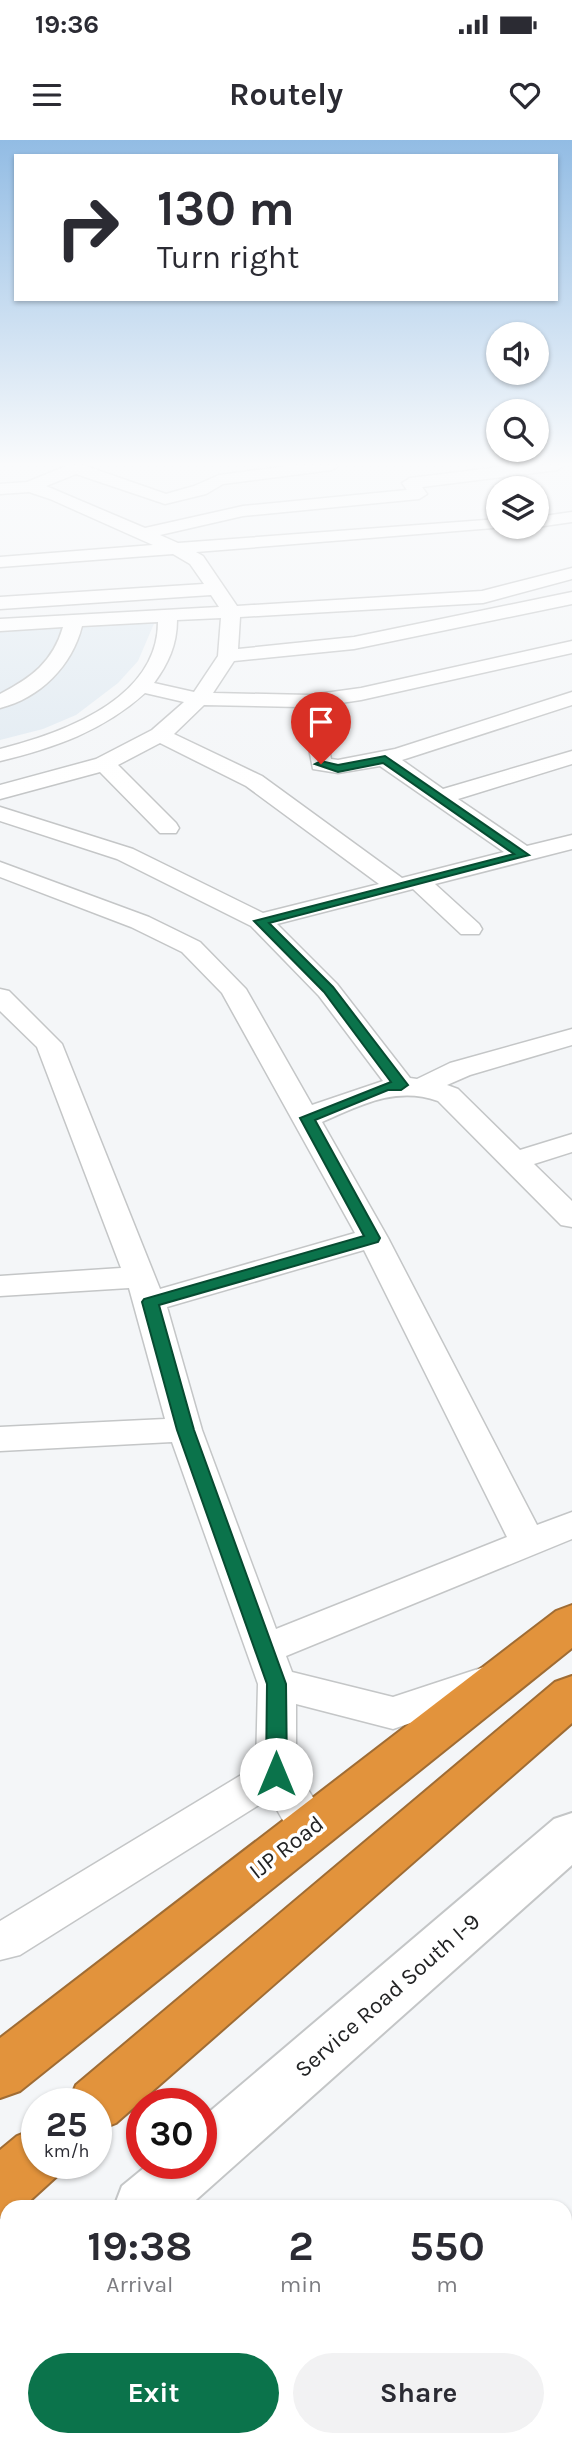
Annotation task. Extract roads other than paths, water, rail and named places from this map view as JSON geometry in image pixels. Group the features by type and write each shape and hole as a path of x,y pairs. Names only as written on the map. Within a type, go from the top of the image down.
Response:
{"highway":[{"name":"IJP Road","path":"0,2072 572,1623"},
{"path":"112,2090 572,1695"},
{"path":"0,2188 21,2170"}],"street":[{"path":"0,792 104,764 160,735 200,699 228,656 230,611 205,573"},
{"path":"0,625 483,597 572,573"},
{"path":"0,603 216,589"},
{"path":"228,656 354,643 572,598"},
{"path":"0,755 36,747 84,728 120,705 139,686 165,644 167,616"},
{"path":"0,702 48,676 71,635 74,621"},
{"path":"139,686 200,699 310,701 361,694 572,647"},
{"path":"310,701 321,764 338,769 385,759 572,698"},
{"path":"160,735 254,781 470,929"},
{"path":"440,797 572,757"},
{"path":"385,759 523,855"},
{"path":"104,764 168,828"},
{"path":"0,814 125,854 260,921 328,990 413,1085 448,1095 572,1218"},
{"path":"260,921 561,846 572,864"},
{"path":"0,869 140,922 191,947 233,989 373,1238 528,1543"},
{"path":"0,998 49,1044 144,1290 185,1430 270,1667 276,1774 311,1827"},
{"path":"307,1118 386,1086 413,1085 572,1037"},
{"path":"514,1161 572,1143"},
{"path":"0,1286 144,1290 373,1238"},
{"path":"0,1439 185,1430"},
{"path":"270,1667 528,1543 572,1525"},
{"path":"270,1667 393,1713 505,1675"},
{"path":"0,1941 5,1941 276,1774"},
{"name":"Service Road South I-9","path":"217,2142 572,1834"},
{"path":"151,2200 175,2179"}]}
